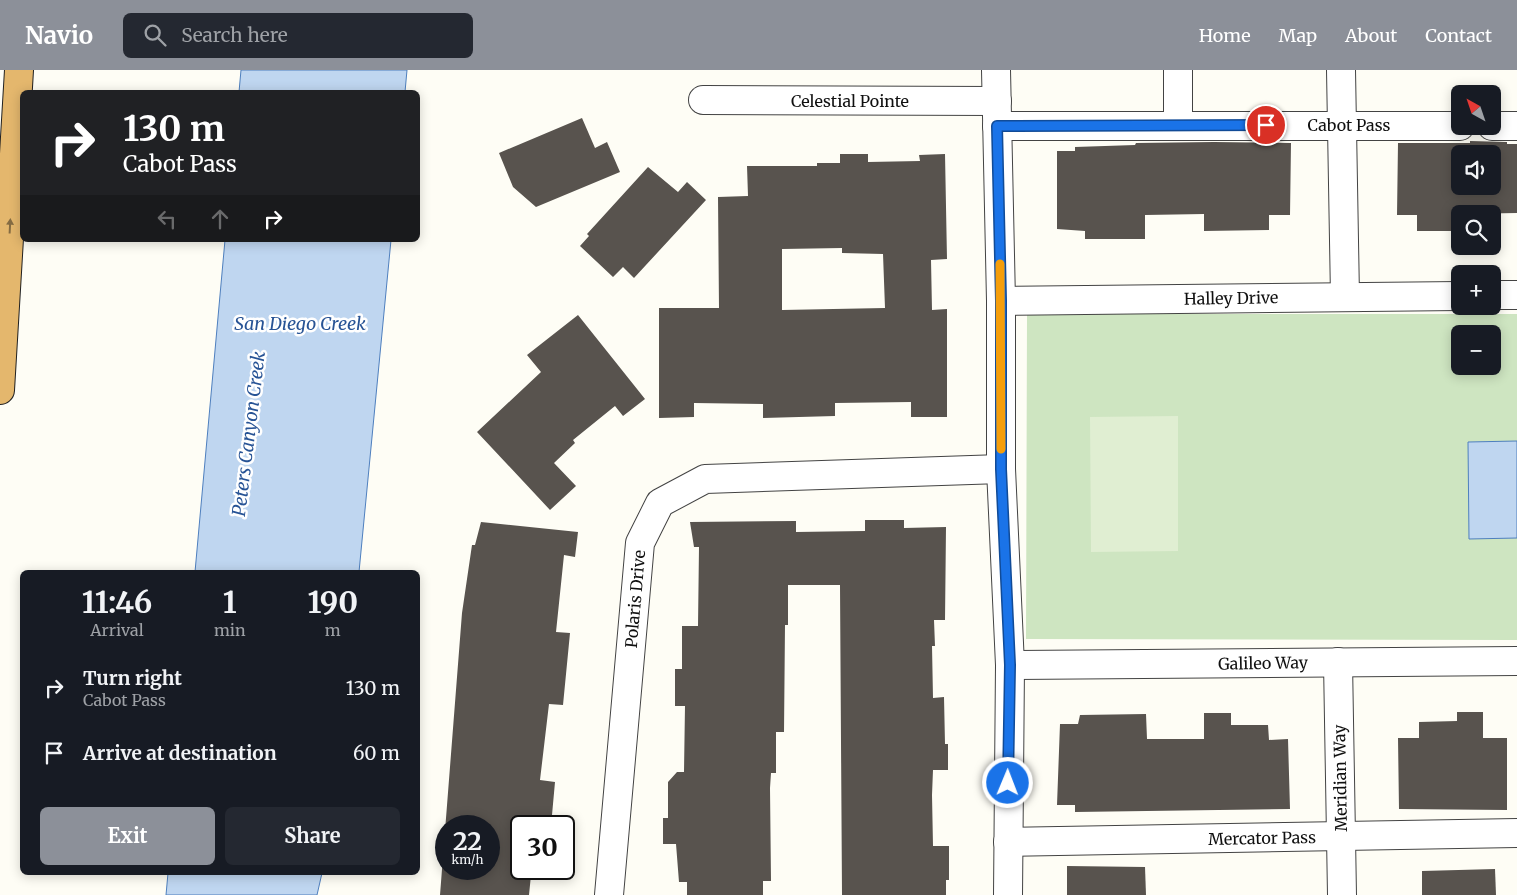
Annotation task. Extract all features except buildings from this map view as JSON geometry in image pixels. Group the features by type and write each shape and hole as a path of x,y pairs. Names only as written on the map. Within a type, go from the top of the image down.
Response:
{"highway":[{"path":"0,390 19,70"}],"street":[{"path":"996,70 1001,301 1001,469 1010,665 1008,895"},
{"path":"1178,70 1178,126"},
{"path":"1341,70 1345,297"},
{"name":"Celestial Pointe","path":"703,100 997,113"},
{"name":"Cabot Pass","path":"997,113 1178,126 1451,126"},
{"path":"1501,126 1517,126"},
{"path":"1501,296 1517,295"},
{"name":"Halley Drive","path":"1001,301 1451,296"},
{"name":"Polaris Drive","path":"609,895 640,543 660,503 705,479 1001,469"},
{"name":"Galileo Way","path":"1010,665 1517,661"},
{"name":"Meridian Way","path":"1338,662 1342,895"},
{"name":"Mercator Pass","path":"1008,842 1341,837 1517,832"}],"green space":[{"path":"1027,314 1517,314 1517,640 1026,639"},
{"path":"1178,416 1178,551 1091,552 1090,417"}],"water":[{"path":"241,70 407,70 405,90 239,90"},
{"name":"San Diego Creek","path":"225,242 391,242 359,570 195,570"},
{"path":"1517,441 1517,538 1469,539 1468,442"},
{"path":"168,875 322,875 317,895 166,895"}],"slow traffic":[{"path":"1000,264 1001,449"}],"route":[{"path":"1008,783 1010,665 1001,469 1001,301 997,126 1266,125"}],"water label":[{"name":"Peters Canyon Creek","path":"249,434"}]}
